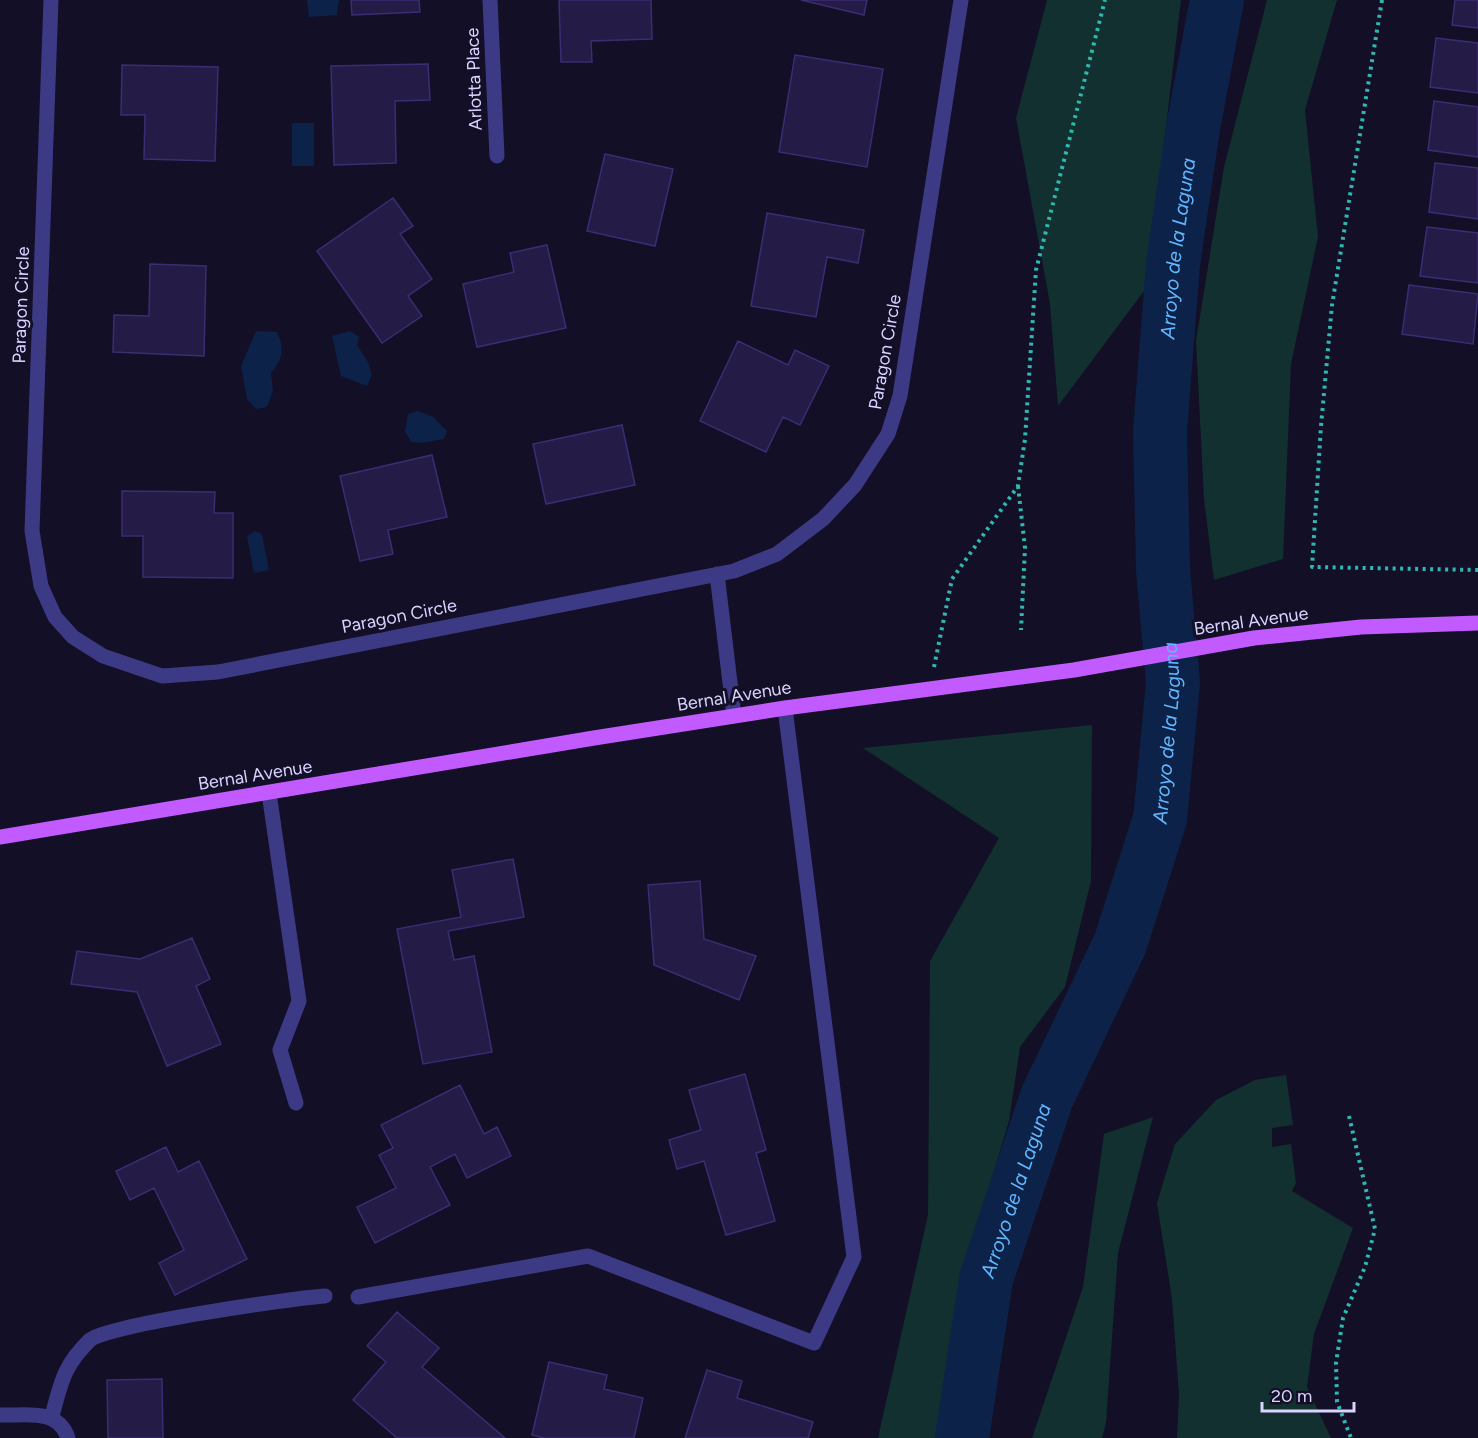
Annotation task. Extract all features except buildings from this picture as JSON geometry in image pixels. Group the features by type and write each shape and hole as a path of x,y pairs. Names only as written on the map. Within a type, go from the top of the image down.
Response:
{"main road":[{"name":"Bernal Avenue","path":"0,837 734,716 1074,670 1254,638 1361,627 1478,622"}],"street":[{"name":"Paragon Circle","path":"51,0 32,531 41,586 56,617 73,637 103,656 162,676 218,672 734,571 777,554 823,519 855,485 888,434 900,396 961,0"},
{"name":"Arlotta Place","path":"490,0 497,156"},
{"path":"717,574 734,716"},
{"path":"358,1297 588,1256 814,1343 854,1257 785,708"},
{"path":"269,793 299,1001 280,1050 296,1103"},
{"path":"52,1416 64,1371 92,1338 130,1328 276,1301 325,1296"},
{"path":"0,1415 52,1416 64,1426 68,1438"}],"path":[{"path":"1021,630 1025,548 1018,486 1025,440 1036,270 1105,0"},
{"path":"1382,0 1332,305 1312,567 1478,570"},
{"path":"930,688 952,579 1018,486"},
{"path":"1349,1116 1375,1229 1365,1267 1343,1318 1336,1364 1337,1402 1351,1438"}],"green space":[{"path":"1047,0 1181,0 1147,287 1058,406 1050,304 1016,118"},
{"path":"1267,0 1337,0 1305,110 1318,237 1291,364 1283,559 1214,580 1204,499 1196,341 1224,167"},
{"path":"1092,725 1091,881 1065,987 1020,1047 1009,1121 965,1267 937,1438 878,1438 928,1215 930,961 999,838 863,748"},
{"path":"1286,1075 1293,1125 1272,1128 1272,1147 1291,1144 1296,1183 1292,1191 1353,1228 1314,1334 1307,1387 1331,1438 1177,1438 1179,1395 1172,1299 1157,1203 1175,1144 1216,1100 1255,1080"},
{"path":"1153,1117 1118,1253 1106,1423 1102,1438 1032,1438 1083,1287 1104,1134"}],"water":[{"path":"307,0 339,0 337,15 309,17"},
{"path":"292,123 314,123 314,166 292,166"},
{"path":"256,331 277,332 282,354 271,373 273,391 267,407 256,409 247,399 241,366"},
{"path":"350,331 359,337 357,345 368,362 372,375 367,386 341,376 332,336"},
{"path":"418,411 433,417 447,431 444,439 421,443 411,442 405,431 408,414"},
{"path":"255,531 262,534 269,570 254,573 247,536"}],"waterway":[{"name":"Arroyo de la Laguna","path":"962,1438 986,1279 1047,1097 1120,944 1160,819 1173,683 1163,570 1160,431 1173,264 1193,128 1217,0"}]}
